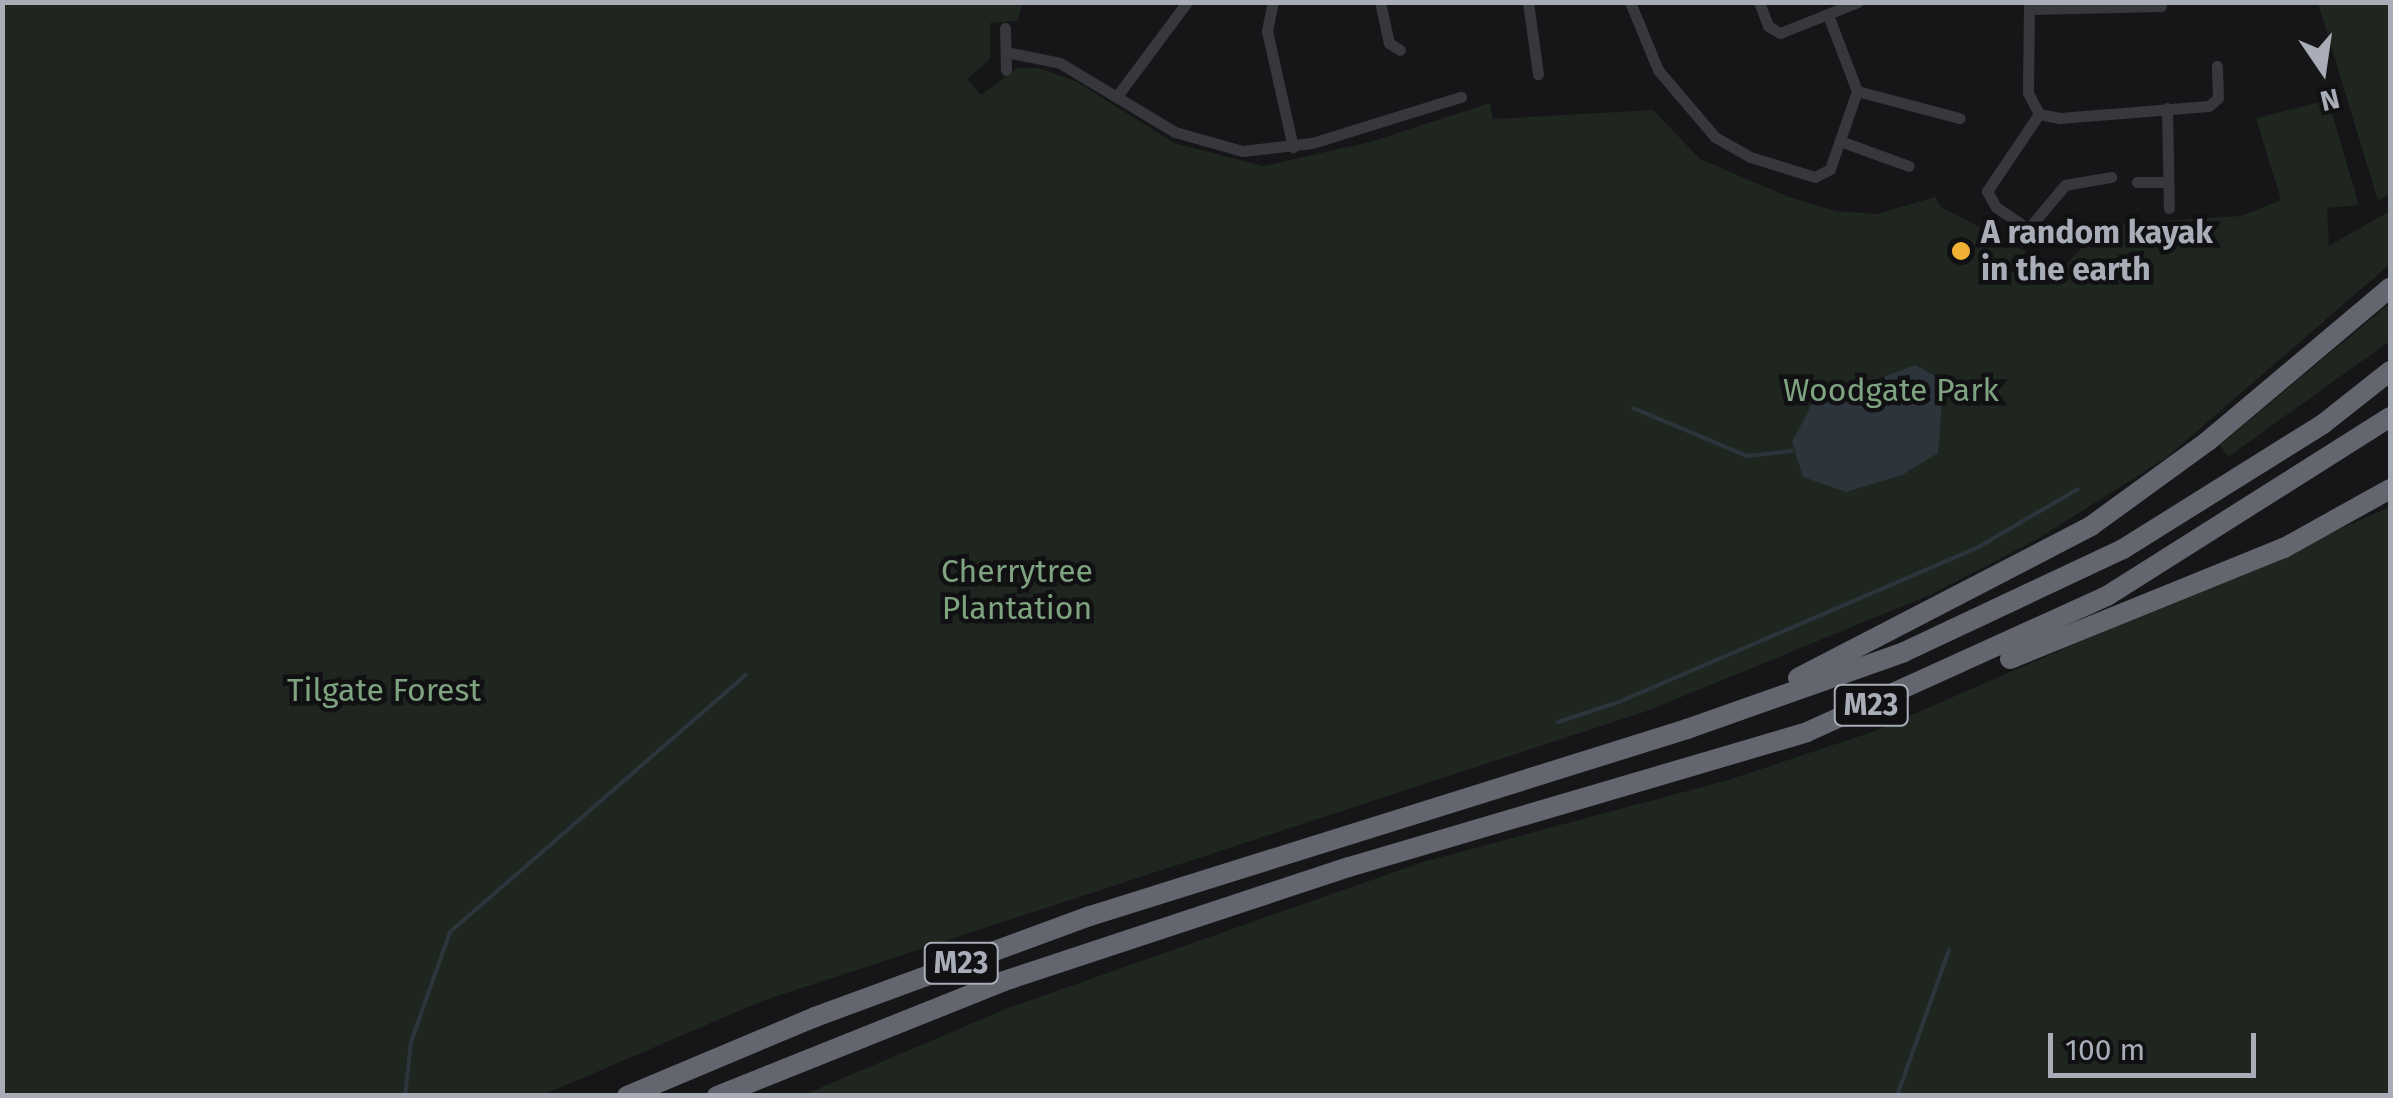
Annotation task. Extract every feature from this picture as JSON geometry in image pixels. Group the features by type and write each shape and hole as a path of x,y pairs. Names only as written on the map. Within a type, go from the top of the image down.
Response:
{"highway":[{"name":"M23","path":"1688,728 1923,618 2091,526 2208,441 2390,288"},
{"name":"M23","path":"627,1096 1090,916 1688,728 1904,652 2123,549 2323,424 2390,371"},
{"name":"M23","path":"1807,732 2108,596 2390,417"},
{"name":"M23","path":"717,1096 1004,980 1349,867 1807,732 2185,591 2298,541 2390,488"}],"street":[{"path":"1117,96 1187,2"},
{"path":"1273,2 1267,31 1293,147"},
{"path":"1380,2 1389,43 1400,50"},
{"path":"1528,2 1538,74"},
{"path":"1630,2 1664,80 1727,146 1818,178 1828,173 1857,91 1828,15"},
{"path":"1759,2 1770,28 1780,32 1858,2"},
{"path":"2038,114 2028,93 2029,6 2160,6"},
{"path":"1005,28 1006,70"},
{"path":"1006,52 1060,63 1206,144 1258,151 1293,147 1461,97"},
{"path":"2038,114 2060,118 2202,106 2218,98 2217,66"},
{"path":"1857,91 1958,118"},
{"path":"2168,108 2169,208"},
{"path":"2038,114 1986,191 1996,206 2044,240"},
{"path":"1840,141 1909,166"},
{"path":"2028,228 2065,184 2111,177"},
{"path":"2137,182 2168,182"}],"green space":[{"name":"Tilgate Forest","path":"2,3 1023,3 1017,21 990,23 990,59 967,79 981,95 1018,68 1038,68 1076,81 1174,143 1263,166 1370,142 1490,103 1493,119 1653,110 1700,159 1789,197 1836,211 1877,214 1935,197 1941,207 2061,270 2092,237 2129,223 2241,216 2281,200 2256,118 2328,100 2359,205 2327,208 2329,246 2390,211 2390,264 2166,458 2036,540 1932,594 1647,711 762,1001 543,1095 3,1095"},
{"path":"2318,3 2390,3 2390,194 2378,201"},
{"path":"2390,303 2390,341 2228,457 2220,445"},
{"path":"2390,507 2390,1095 801,1096 1008,1008 1423,862 1728,780 1875,731"}],"shaded area":[{"path":"1915,365 1936,376 1943,391 1938,453 1902,475 1846,492 1803,477 1792,442 1812,404"}],"waterway":[{"path":"1633,408 1747,456 1792,451"},
{"path":"1558,722 1619,702 1975,549 2078,489"},
{"path":"405,1096 411,1042 450,932 746,675"},
{"path":"1897,1096 1949,950"}],"place":[{"name":"A random kayak in the earth","path":"1961,251"}],"park label":[{"name":"Woodgate Park","path":"1891,390"},
{"name":"Cherrytree Plantation","path":"1017,590"}]}
